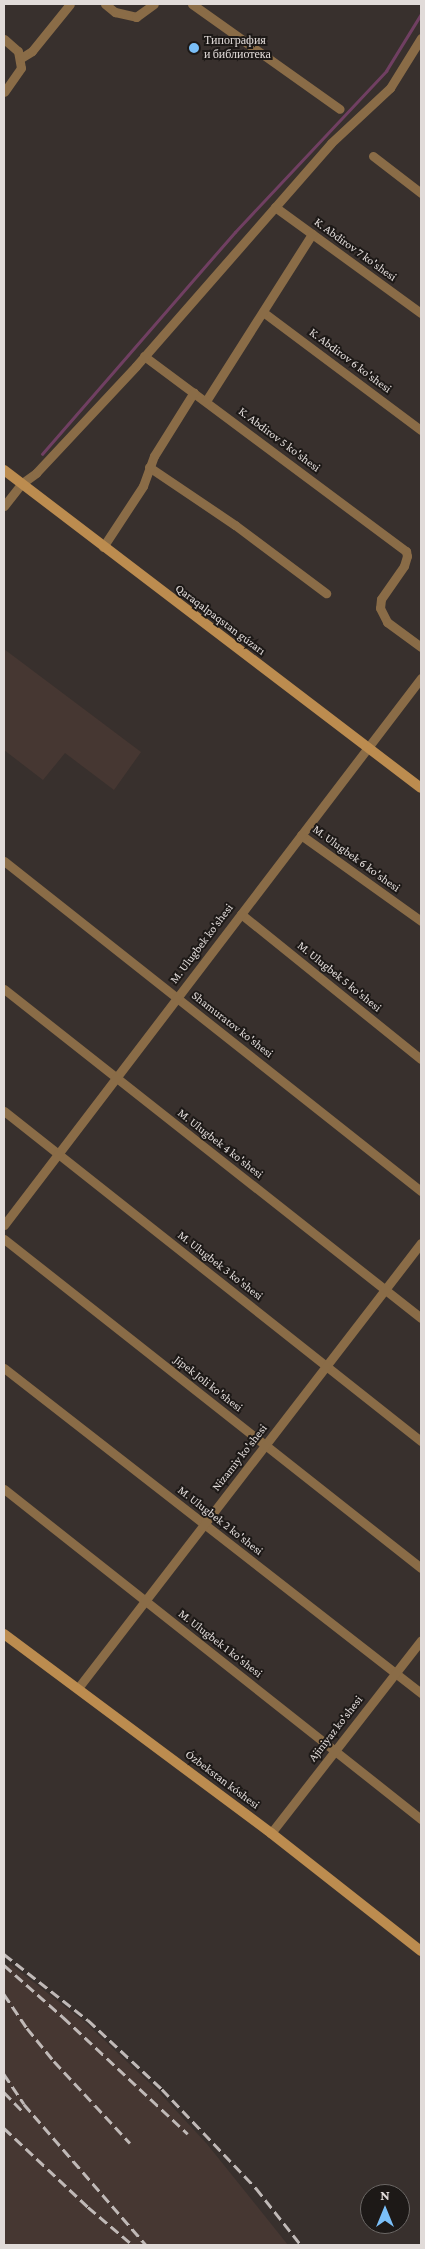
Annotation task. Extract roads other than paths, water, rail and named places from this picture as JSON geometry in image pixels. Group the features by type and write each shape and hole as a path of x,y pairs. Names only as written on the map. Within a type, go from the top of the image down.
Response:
{"street":[{"path":"21,58 32,52 70,4"},
{"path":"105,4 115,12 136,17 154,4"},
{"path":"192,4 340,109"},
{"path":"4,506 21,484 36,473 144,356 331,143 390,88 418,49 421,38"},
{"path":"4,39 18,51 21,58 21,68 4,92"},
{"path":"372,156 421,193"},
{"name":"K. Abdirov 7 ko'shesi","path":"275,207 421,313"},
{"path":"206,401 312,234"},
{"name":"K. Abdirov 6 ko'shesi","path":"263,312 421,430"},
{"name":"K. Abdirov 5 ko'shesi","path":"144,356 406,551 406,562 381,599 380,608 387,622 421,647"},
{"path":"103,547 143,486 149,467 194,392"},
{"path":"149,467 235,525 326,593"},
{"name":"Qaraqalpaqstan gúzarı","path":"4,470 421,788"},
{"name":"M. Ulugbek ko'shesi","path":"4,1225 421,678"},
{"name":"M. Ulugbek 6 ko'shesi","path":"301,835 421,921"},
{"name":"Shamuratov ko'shesi","path":"4,861 421,1191"},
{"name":"M. Ulugbek 5 ko'shesi","path":"241,914 421,1059"},
{"name":"M. Ulugbek 4 ko'shesi","path":"4,989 421,1318"},
{"name":"M. Ulugbek 3 ko'shesi","path":"4,1111 421,1441"},
{"name":"Jipek Joli ko'shesi","path":"4,1239 421,1568"},
{"name":"Nizamiy ko'shesi","path":"78,1688 421,1243"},
{"name":"M. Ulugbek 2 ko'shesi","path":"4,1368 421,1693"},
{"name":"M. Ulugbek 1 ko'shesi","path":"4,1490 421,1819"},
{"name":"Ózbekstan kóshesi","path":"4,1634 271,1834 421,1951"},
{"name":"Ajiniyaz ko'shesi","path":"271,1834 421,1640"}],"waterway":[{"path":"42,454 235,232 386,71 421,14"}],"railway":[{"path":"4,1954 88,2020 162,2089 256,2188 301,2245"},
{"path":"4,1965 63,2017 188,2134"},
{"path":"4,1994 27,2028 54,2061 130,2143"},
{"path":"4,2074 24,2104 146,2245"},
{"path":"4,2092 23,2112"},
{"path":"4,2128 88,2207 133,2245"}],"place":[{"name":"Типография и библиотека","path":"194,48"}]}
